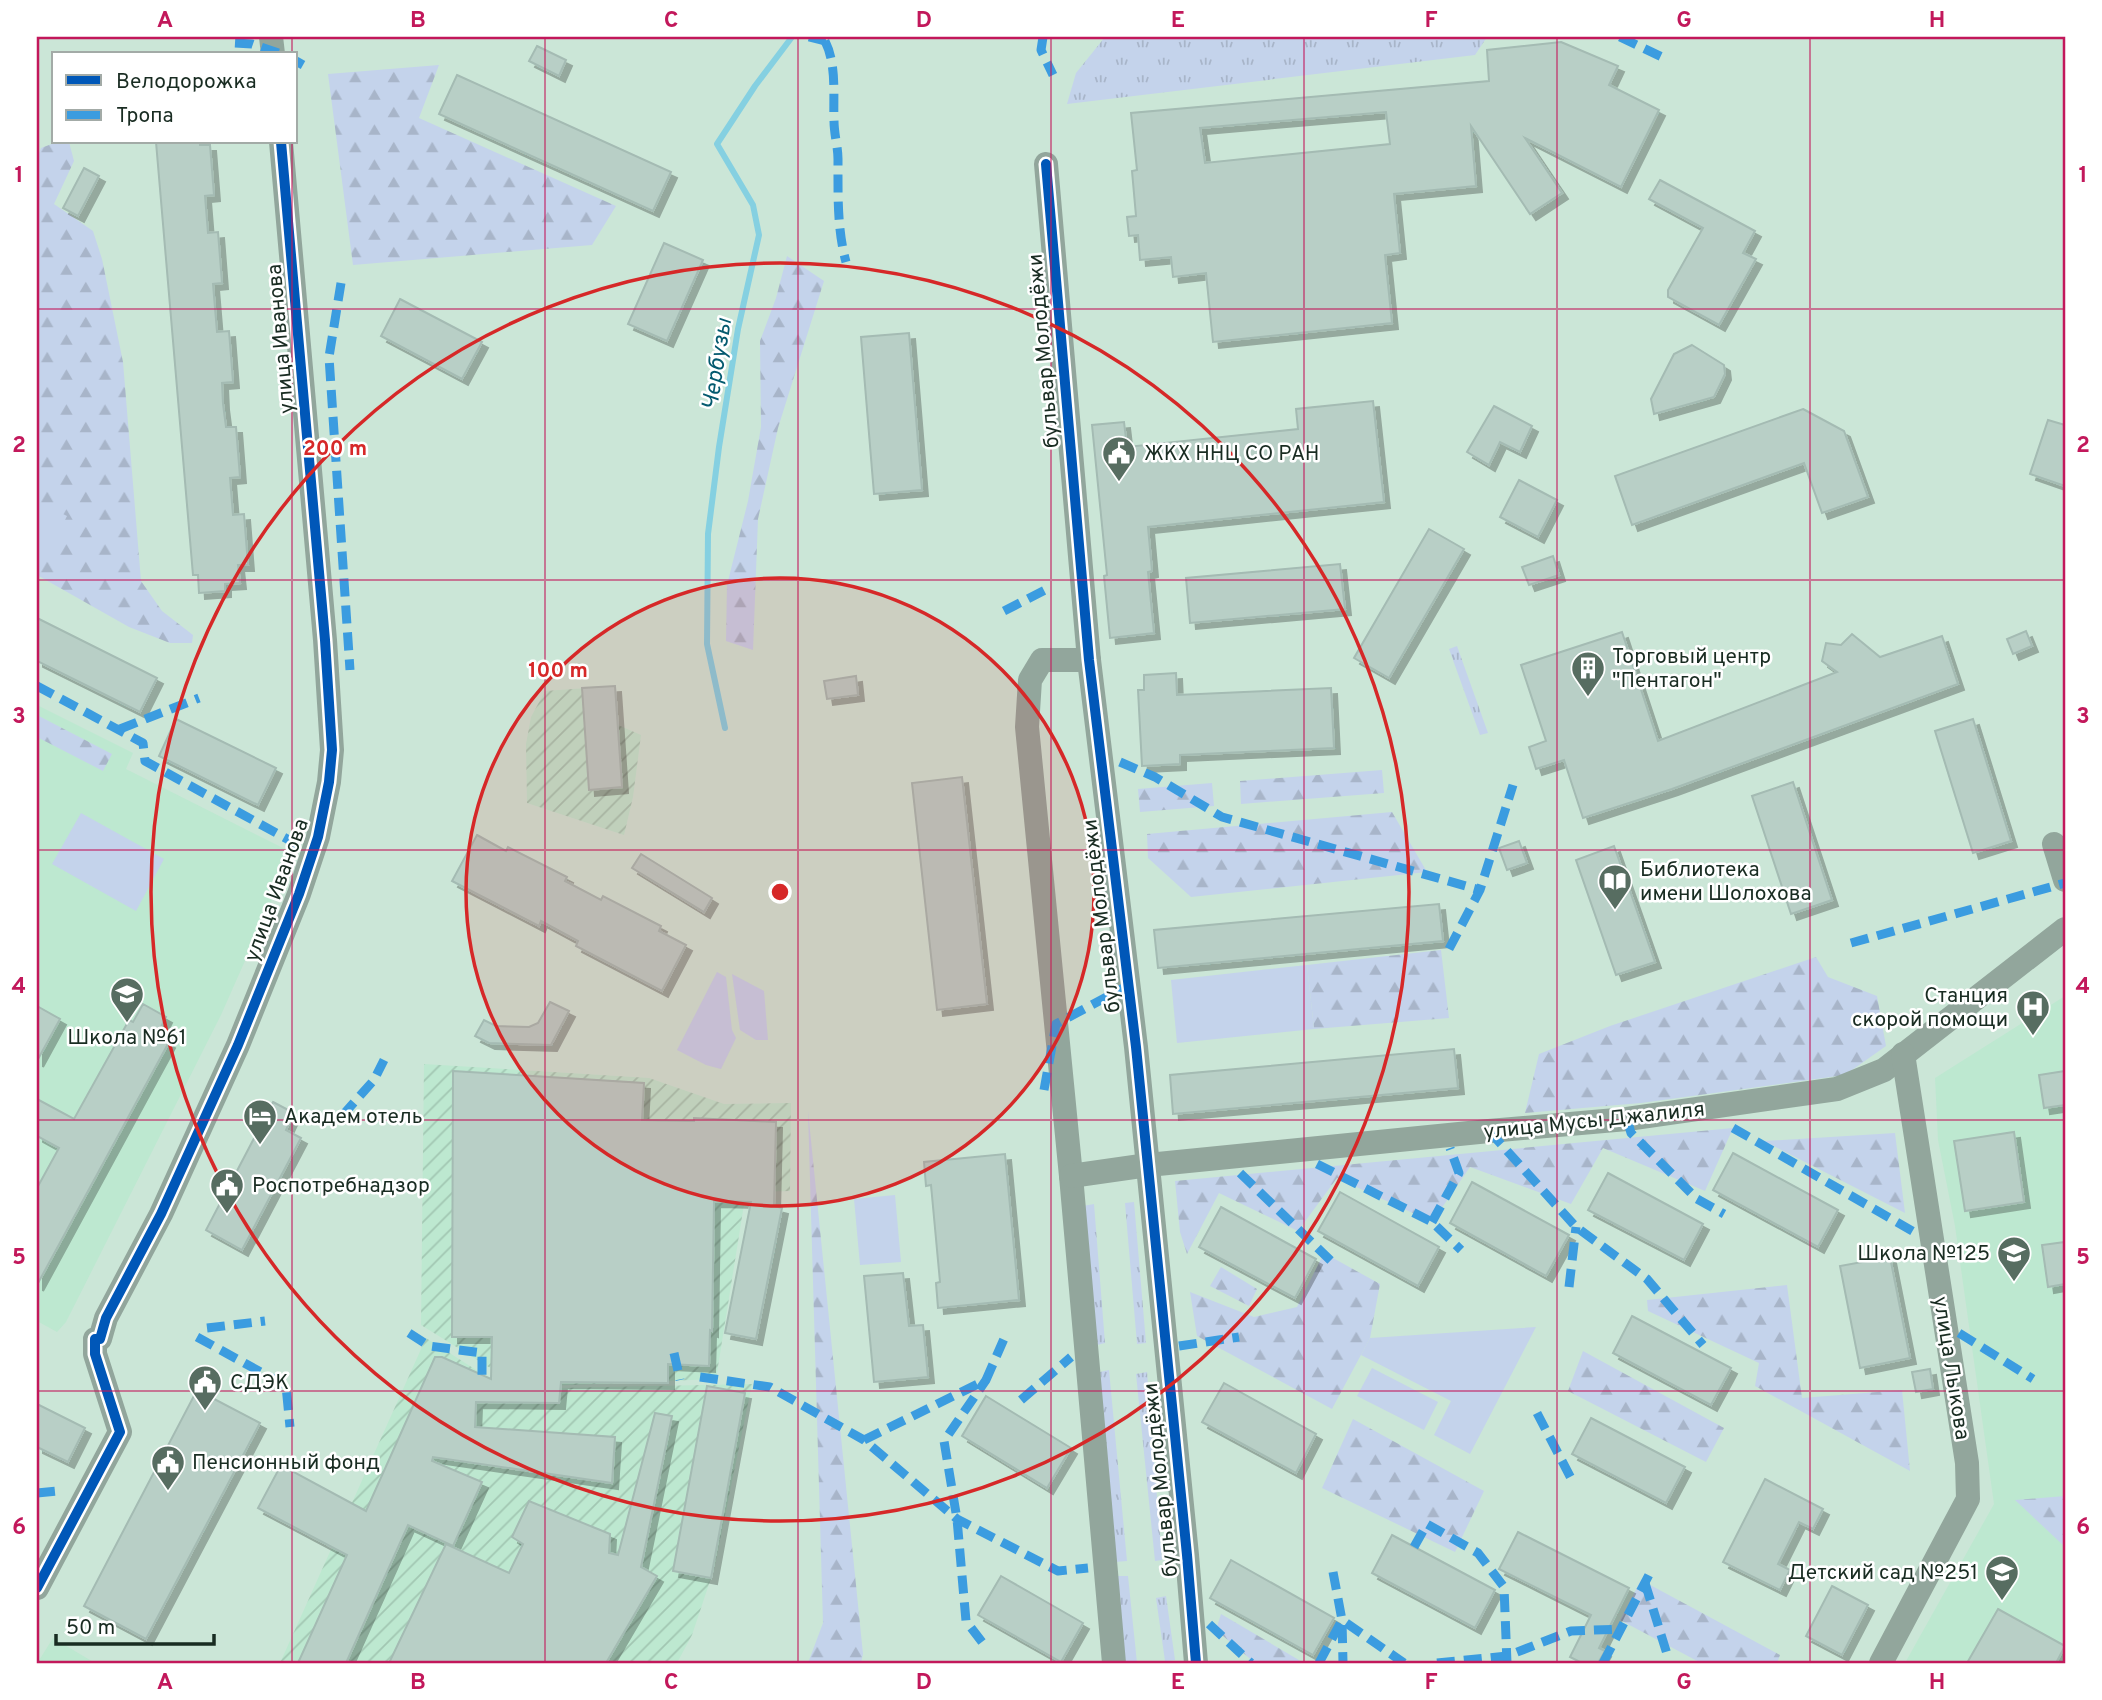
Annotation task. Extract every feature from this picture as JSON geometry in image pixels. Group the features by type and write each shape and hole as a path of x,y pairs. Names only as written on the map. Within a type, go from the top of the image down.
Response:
{"street":[{"name":"улица Иванова","path":"37,1588 120,1432 95,1354 95,1339 100,1339 106,1318 161,1213 238,1045 299,894 318,837 329,782 332,750 325,640 281,144"},
{"name":"бульвар Молодёжи","path":"1046,164 1089,660 1129,985 1196,1663"},
{"path":"1089,660 1042,660 1030,680 1027,727 1071,1176 1114,1663"},
{"path":"2054,844 2065,880"},
{"name":"улица Мусы Джалиля","path":"1071,1176 1148,1165 1627,1119 1837,1089 1884,1070 2065,929"},
{"name":"улица Лыкова","path":"1881,1663 1968,1499 1967,1463 1903,1054"}],"shaded area":[{"path":"615,686 618,725 641,735 633,797 624,835 527,803 526,744 531,717 545,691"},
{"name":"Школа №61","path":"37,705 133,753 126,769 289,851 275,893 221,1015 66,1322 57,1332 37,1321"},
{"path":"2065,996 2065,1663 1905,1663 1994,1504 1955,1226 1938,1140 1935,1078"},
{"path":"424,1064 649,1078 724,1104 791,1103 790,1191 746,1192 716,1379 521,1387 421,1325"},
{"path":"426,1338 506,1389 752,1384 714,1569 692,1635 677,1663 280,1663"},
{"path":"53,1638 95,1663 38,1662"}],"green space":[{"path":"1105,37 1487,37 1475,55 1067,104 1076,73"},
{"path":"439,65 419,118 616,206 592,245 353,265 328,74"},
{"path":"52,144 70,144 74,161 54,204 93,231 102,259 123,362 141,581 162,611 193,635 192,643 170,643 129,627 37,575 37,158 41,148"},
{"path":"787,256 824,281 778,428 758,519 753,650 726,641 727,585 748,501 761,427 760,341 776,298"},
{"path":"37,501 67,516 47,556 37,551"},
{"path":"1457,646 1488,733 1480,735 1449,649"},
{"path":"37,715 112,754 103,771 37,737"},
{"path":"1382,770 1384,793 1241,804 1240,781"},
{"path":"1212,783 1214,806 1140,812 1138,789"},
{"path":"1392,812 1427,872 1191,897 1148,858 1147,834"},
{"path":"81,813 164,859 136,911 52,864"},
{"path":"1441,950 1449,1018 1314,1029 1307,965"},
{"path":"1816,957 1828,977 1877,996 1886,1046 1845,1075 1641,1103 1525,1113 1539,1054 1610,1026"},
{"path":"1307,965 1314,1029 1177,1043 1171,980"},
{"path":"717,972 726,977 732,1030 736,1038 721,1069 706,1065 677,1050"},
{"path":"732,974 764,991 768,1040 756,1040 740,1030"},
{"path":"808,1111 863,1654 861,1663 808,1663 823,1623"},
{"path":"1733,1128 1705,1191 1603,1148 1571,1204 1470,1167 1432,1222 1337,1178 1298,1231 1219,1193 1187,1254 1180,1232 1175,1181"},
{"path":"1895,1133 1905,1213 1764,1141"},
{"path":"895,1195 901,1262 860,1265 854,1199"},
{"path":"1134,1202 1146,1343 1137,1344 1125,1203"},
{"path":"1094,1204 1105,1343 1097,1345 1083,1206"},
{"path":"1324,1253 1380,1284 1370,1338 1332,1409 1197,1336 1190,1292 1254,1317 1297,1307"},
{"path":"1221,1267 1257,1289 1249,1306 1210,1286"},
{"path":"1787,1285 1802,1398 1902,1390 1910,1471 1755,1386 1759,1363 1648,1311 1647,1300"},
{"path":"1536,1327 1470,1454 1434,1435 1451,1401 1361,1355 1370,1338"},
{"path":"1583,1351 1724,1428 1706,1462 1568,1391"},
{"path":"1372,1368 1438,1402 1424,1430 1357,1396"},
{"path":"1109,1370 1127,1561 1115,1562 1100,1372"},
{"path":"1147,1372 1162,1560 1155,1561 1136,1374"},
{"path":"1353,1419 1484,1491 1455,1552 1322,1488"},
{"path":"2065,1496 2065,1547 2015,1500"},
{"path":"1116,1576 1128,1576 1137,1663 1122,1663"},
{"path":"1641,1580 1780,1655 1777,1663 1701,1663 1620,1620"},
{"path":"1166,1596 1175,1660 1165,1661 1156,1598"},
{"path":"1221,1614 1304,1663 1255,1663 1216,1630"}],"building":[{"path":"1561,42 1618,66 1609,85 1659,110 1621,187 1525,138 1562,193 1530,214 1471,126 1476,186 1394,194 1400,253 1385,255 1392,323 1213,342 1206,273 1173,277 1171,257 1140,260 1138,235 1129,236 1127,217 1136,216 1132,171 1137,170 1131,113 1489,81 1487,50","holes":["1386,112 1390,144 1205,163 1200,128"]},
{"path":"537,46 566,60 559,76 529,61"},
{"path":"457,75 671,172 653,211 439,114"},
{"path":"156,144 210,145 214,195 205,196 208,233 218,232 222,283 213,284 217,332 229,331 233,382 222,383 223,404 226,427 236,427 240,477 230,478 233,515 244,514 248,565 238,565 240,583 225,584 225,591 199,593 198,575 193,575"},
{"path":"84,168 99,176 78,216 63,208"},
{"path":"1660,180 1755,231 1743,253 1756,259 1719,325 1668,297 1668,290 1703,228 1649,199"},
{"path":"664,243 703,260 667,341 628,324"},
{"path":"400,299 482,342 462,379 381,336"},
{"path":"909,333 922,490 874,494 861,337"},
{"path":"1692,345 1724,365 1725,374 1714,397 1654,414 1651,399 1674,354"},
{"path":"1373,401 1384,502 1148,527 1152,571 1148,572 1154,633 1110,638 1104,576 1107,575 1092,425 1124,422 1127,447 1298,429 1296,409"},
{"path":"1494,406 1532,426 1520,452 1500,442 1489,465 1467,452"},
{"path":"1803,409 1844,431 1868,497 1822,513 1804,463 1632,525 1615,476"},
{"path":"2048,420 2065,425 2065,486 2030,474"},
{"path":"1519,480 1557,500 1538,537 1500,517"},
{"path":"1429,529 1464,549 1389,678 1354,658"},
{"path":"1553,556 1559,575 1529,585 1522,567"},
{"path":"1340,564 1345,609 1190,623 1186,578"},
{"path":"37,618 157,678 140,712 37,661"},
{"path":"2026,631 2032,646 2013,654 2007,639"},
{"path":"1622,632 1658,741 1837,672 1822,661 1826,643 1841,645 1852,634 1880,657 1942,636 1958,684 1672,789 1583,818 1564,760 1536,769 1529,747 1546,741 1521,665"},
{"path":"1176,673 1177,695 1331,688 1334,748 1180,755 1180,764 1142,766 1138,690 1144,690 1144,675"},
{"path":"856,676 858,695 827,699 824,681"},
{"path":"615,686 622,787 589,790 582,688"},
{"path":"176,719 276,768 258,805 159,756"},
{"path":"1973,719 2011,841 1973,853 1935,731"},
{"path":"962,777 987,1004 937,1010 912,783"},
{"path":"1793,782 1832,900 1791,914 1752,796"},
{"path":"477,835 506,851 508,847 567,877 565,881 601,900 603,896 661,926 659,931 686,945 662,991 576,946 578,941 541,921 539,926 452,881"},
{"path":"1519,841 1527,863 1507,870 1499,848"},
{"name":"Библиотека имени Шолохова","path":"1614,846 1655,962 1616,975 1576,860"},
{"path":"641,854 712,898 704,912 632,868"},
{"path":"1439,904 1443,941 1158,968 1154,930"},
{"path":"550,1002 569,1011 551,1045 489,1043 475,1036 484,1020 496,1026 529,1027 538,1023"},
{"path":"143,1004 166,1017 157,1035 169,1042 37,1285 37,1188 59,1148 37,1136 37,1099 74,1119 129,1020 133,1022"},
{"path":"37,1006 60,1019 37,1061"},
{"path":"1454,1049 1458,1088 1173,1114 1170,1075"},
{"path":"453,1071 644,1083 642,1120 694,1121 694,1118 776,1122 774,1206 782,1208 756,1339 725,1333 751,1202 714,1201 709,1366 668,1364 668,1383 561,1382 559,1403 476,1402 475,1427 615,1437 612,1483 433,1457 432,1461 482,1482 453,1546 408,1525 346,1663 298,1663 347,1555 258,1508 281,1465 366,1511 435,1357 442,1357 491,1379 492,1337 452,1337"},
{"path":"2065,1071 2065,1105 2044,1108 2039,1075"},
{"path":"273,1102 294,1113 286,1130 301,1138 242,1250 206,1230"},
{"path":"2014,1132 2024,1202 1965,1211 1954,1141"},
{"path":"1733,1153 1838,1210 1818,1247 1713,1190"},
{"path":"1005,1154 1019,1300 938,1308 936,1283 940,1282 931,1185 926,1186 924,1162"},
{"path":"1608,1173 1703,1224 1684,1260 1588,1210"},
{"path":"1472,1182 1569,1235 1546,1276 1450,1223"},
{"path":"1340,1192 1439,1247 1418,1286 1318,1231"},
{"path":"1221,1207 1316,1259 1295,1298 1199,1247"},
{"path":"2065,1242 2065,1284 2048,1287 2042,1245"},
{"path":"1890,1257 1910,1358 1860,1368 1840,1266"},
{"path":"903,1273 909,1326 923,1325 928,1377 874,1382 864,1276"},
{"path":"1632,1316 1731,1368 1711,1405 1613,1353"},
{"path":"1930,1369 1933,1389 1916,1392 1912,1372"},
{"path":"1224,1383 1316,1434 1296,1473 1202,1422"},
{"path":"707,1386 745,1393 711,1578 673,1571"},
{"path":"197,1390 260,1423 146,1639 84,1606"},
{"path":"986,1396 1071,1448 1047,1488 962,1436"},
{"path":"37,1404 85,1428 68,1462 37,1447"},
{"path":"655,1413 672,1416 641,1567 657,1576 606,1663 389,1663 446,1544 509,1573 523,1544 512,1537 529,1501 610,1534 609,1553 618,1555"},
{"path":"1591,1418 1685,1467 1666,1503 1572,1454"},
{"path":"1765,1479 1823,1509 1813,1529 1799,1522 1778,1564 1790,1570 1780,1590 1723,1562"},
{"path":"1518,1532 1629,1588 1599,1648 1605,1651 1598,1663 1582,1663 1570,1657 1591,1615 1499,1569"},
{"path":"1392,1535 1495,1590 1475,1628 1372,1573"},
{"path":"1231,1560 1334,1618 1313,1655 1210,1598"},
{"path":"1001,1576 1083,1623 1061,1662 978,1615"},
{"path":"1832,1586 1868,1605 1842,1655 1806,1636"},
{"path":"1998,1609 2065,1646 2056,1663 1967,1663"}],"waterway":[{"name":"Чербузы","path":"725,728 707,644 708,534 738,329 759,235 753,205 717,144 755,86 792,37"}],"marked path":[{"path":"809,37 825,41 832,37"},
{"path":"1043,37 1041,50 1053,75"},
{"path":"1620,37 1662,57"},
{"path":"825,41 833,70 839,211 846,262"},
{"path":"235,43 252,44 275,52"},
{"path":"298,62 303,65"},
{"path":"341,283 329,357 350,670"},
{"path":"1004,611 1049,588"},
{"path":"37,686 143,743 145,761 300,846"},
{"path":"120,729 199,698"},
{"path":"1120,762 1155,777 1222,817 1480,890"},
{"path":"1449,949 1480,890 1513,785"},
{"path":"1851,943 2065,883"},
{"path":"1044,1090 1056,1024 1129,985"},
{"path":"342,1116 374,1080 384,1060"},
{"path":"1627,1119 1631,1133 1697,1199 1724,1214"},
{"path":"1733,1128 1914,1232"},
{"path":"1489,1131 1576,1227 1647,1279 1703,1345"},
{"path":"1432,1222 1459,1173 1450,1148"},
{"path":"1317,1164 1432,1222 1461,1250"},
{"path":"1240,1173 1332,1262"},
{"path":"1569,1287 1576,1227"},
{"path":"207,1328 265,1321"},
{"path":"864,1440 986,1380 1007,1332"},
{"path":"409,1333 429,1346 482,1353 482,1375"},
{"path":"1959,1333 2033,1379"},
{"path":"197,1337 286,1386 290,1427"},
{"path":"1179,1346 1239,1337"},
{"path":"674,1353 680,1380"},
{"path":"1021,1400 1071,1357"},
{"path":"700,1377 770,1387 864,1440 957,1519 1058,1571 1088,1568"},
{"path":"982,1642 966,1621 957,1519 944,1441 986,1380"},
{"path":"1537,1413 1573,1482"},
{"path":"37,1493 57,1491"},
{"path":"1414,1547 1427,1524 1478,1553 1504,1587 1507,1663"},
{"path":"1603,1663 1652,1569"},
{"path":"1333,1572 1342,1620 1343,1663"},
{"path":"1645,1583 1667,1654"},
{"path":"1319,1663 1342,1620 1404,1663"},
{"path":"1209,1624 1251,1663"},
{"path":"1437,1663 1507,1656 1571,1631 1622,1629"}],"cycle path":[{"path":"37,1588 120,1432 95,1354 95,1339 100,1339 106,1318 161,1214 238,1045 299,894 318,837 329,782 332,750 325,640 281,144"},
{"path":"1046,164 1089,660 1136,1047 1196,1663"}],"place":[{"name":"ЖКХ ННЦ СО РАН","path":"1119,483"},
{"name":"Торговый центр \"Пентагон\"","path":"1588,698"},
{"name":"Библиотека имени Шолохова","path":"1615,911"},
{"name":"Школа №61","path":"127,1024"},
{"name":"Станция скорой помощи","path":"2033,1037"},
{"name":"Академ отель","path":"260,1146"},
{"name":"Роспотребнадзор","path":"227,1215"},
{"name":"Школа №125","path":"2014,1283"},
{"name":"СДЭК","path":"205,1412"},
{"name":"Пенсионный фонд","path":"168,1492"},
{"name":"Детский сад №251","path":"2002,1602"}]}
